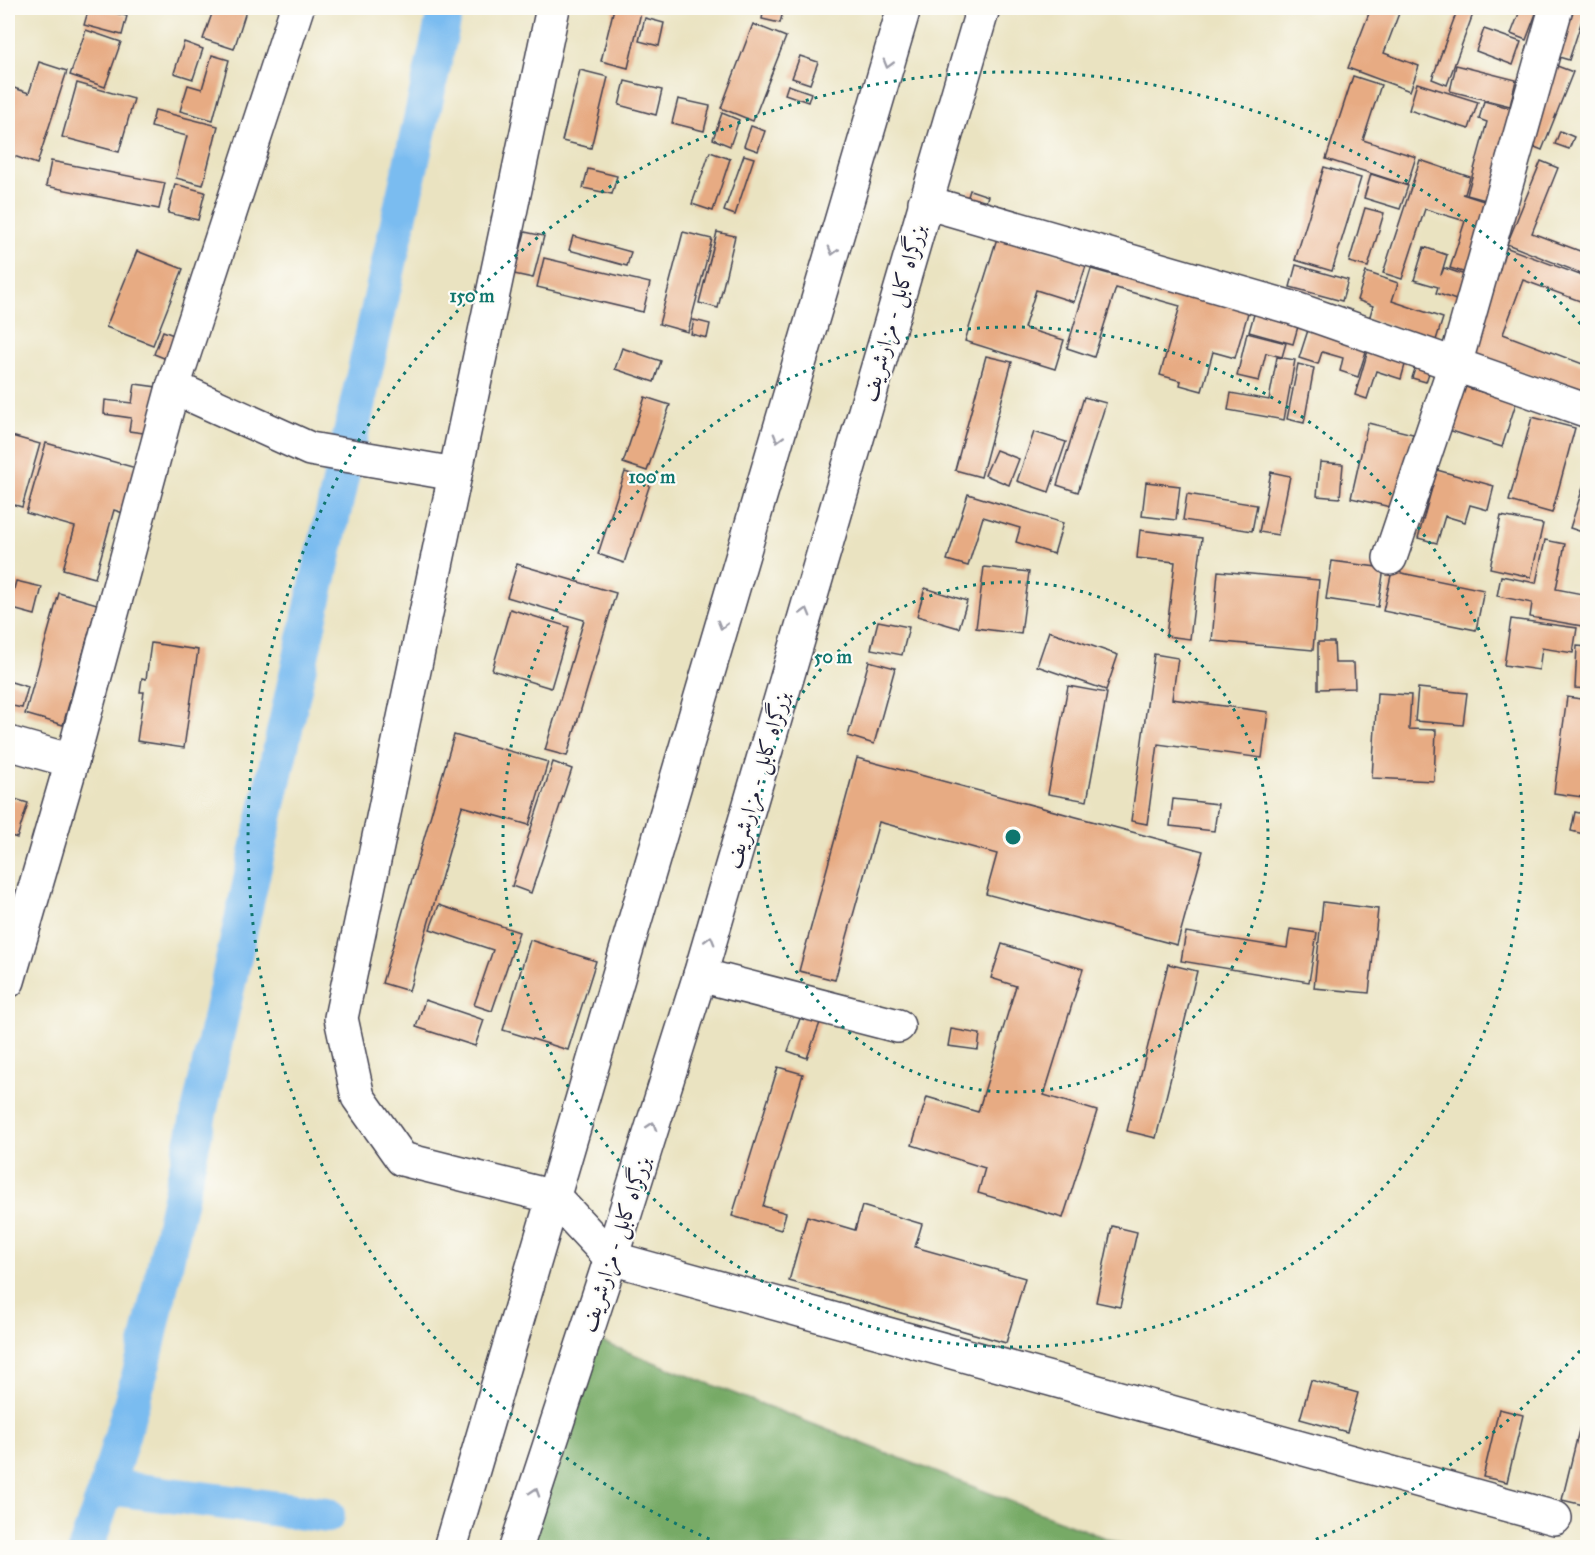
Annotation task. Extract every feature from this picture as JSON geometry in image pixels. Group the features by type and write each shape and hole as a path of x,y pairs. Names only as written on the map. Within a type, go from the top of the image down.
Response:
{"main road":[{"path":"8,981 72,761 173,387 297,8"},
{"path":"553,8 341,1018 358,1097 402,1159 554,1197 611,1258 1555,1518"},
{"path":"450,1548 904,8"},
{"name":"بزرگراه کابل - مزارشریف","path":"516,1548 700,975 983,8"},
{"path":"1390,558 1455,365 1556,8"},
{"path":"925,202 1293,308 1587,411"},
{"path":"173,387 310,449 455,474"},
{"path":"8,743 72,761"},
{"path":"700,975 898,1026"}],"green space":[{"path":"574,1331 1128,1547 514,1548"}],"building":[{"path":"89,8 127,16 122,35 84,25"},
{"path":"214,8 247,8 234,49 203,39"},
{"path":"614,8 642,8 628,68 601,61"},
{"path":"764,8 784,8 780,23 762,19"},
{"path":"1371,8 1401,8 1384,53 1419,66 1410,91 1348,68"},
{"path":"1458,8 1473,14 1447,85 1432,79"},
{"path":"1521,8 1538,8 1526,40 1511,34"},
{"path":"1564,8 1586,8 1569,60 1549,54"},
{"path":"645,18 664,23 659,46 639,41"},
{"path":"753,24 786,37 753,121 721,108"},
{"path":"1484,29 1521,42 1513,65 1476,51"},
{"path":"86,30 121,42 105,87 70,75"},
{"path":"184,42 203,49 193,79 174,73"},
{"path":"212,55 229,60 213,120 180,111 188,85 202,89"},
{"path":"800,56 818,62 810,84 792,78"},
{"path":"39,62 67,71 37,164 8,154 8,86 29,93"},
{"path":"1456,65 1516,80 1510,106 1450,91"},
{"path":"1557,66 1573,72 1542,150 1525,143"},
{"path":"580,70 608,77 591,148 562,141"},
{"path":"1353,76 1381,85 1363,140 1416,157 1407,185 1326,159"},
{"path":"625,81 662,90 656,115 619,105"},
{"path":"77,83 134,99 119,152 62,137"},
{"path":"1417,83 1478,102 1469,129 1409,110"},
{"path":"788,85 811,93 808,102 785,94"},
{"path":"678,99 710,106 704,131 672,123"},
{"path":"1484,101 1518,110 1493,202 1467,195 1487,122 1479,119"},
{"path":"155,110 218,126 203,185 176,178 187,136 151,127"},
{"path":"722,113 739,120 730,146 713,139"},
{"path":"751,126 765,131 758,151 744,146"},
{"path":"1560,131 1574,137 1569,149 1555,144"},
{"path":"710,152 730,159 713,211 692,204"},
{"path":"744,155 754,158 735,215 724,211"},
{"path":"1420,160 1470,177 1465,194 1462,194 1496,205 1473,275 1450,268 1465,221 1425,209 1402,279 1383,273"},
{"path":"51,161 165,183 159,209 46,186"},
{"path":"1541,161 1558,168 1532,233 1588,254 1588,276 1507,244"},
{"path":"1324,167 1361,178 1332,271 1295,260"},
{"path":"588,169 617,176 612,194 583,188"},
{"path":"1371,174 1408,186 1400,209 1364,198"},
{"path":"175,184 205,192 198,220 168,213"},
{"path":"970,190 988,196 983,211 965,206"},
{"path":"1365,208 1384,213 1368,267 1349,262"},
{"path":"525,232 544,236 533,278 514,274"},
{"path":"683,232 712,239 688,332 659,324"},
{"path":"717,232 735,236 718,308 699,303"},
{"path":"998,235 1087,263 1074,302 1036,290 1024,328 1064,340 1055,369 965,341"},
{"path":"573,236 631,252 627,266 569,250"},
{"path":"1424,247 1447,255 1441,275 1444,268 1471,277 1462,302 1436,293 1438,287 1414,280"},
{"path":"1505,247 1588,278 1588,304 1523,280 1503,334 1588,366 1588,397 1465,351"},
{"path":"137,251 183,269 153,345 106,327"},
{"path":"544,258 650,283 643,312 537,287"},
{"path":"1296,265 1348,280 1342,301 1290,287"},
{"path":"1091,269 1120,277 1122,270 1250,306 1235,358 1213,352 1202,391 1180,385 1181,381 1160,375 1180,306 1116,288 1094,357 1067,348"},
{"path":"1366,272 1398,283 1392,301 1443,318 1436,340 1369,319 1373,306 1357,300"},
{"path":"1257,304 1301,316 1293,344 1249,332"},
{"path":"694,320 710,324 707,338 691,334"},
{"path":"1309,327 1368,345 1358,377 1340,371 1343,358 1322,352 1318,364 1299,358"},
{"path":"163,331 184,339 174,362 154,354"},
{"path":"1247,333 1286,343 1282,357 1266,353 1259,381 1237,376"},
{"path":"1369,347 1407,358 1401,379 1376,371 1367,399 1355,395"},
{"path":"622,348 661,361 654,382 615,369"},
{"path":"986,356 1012,362 981,477 955,470"},
{"path":"1277,357 1295,360 1284,420 1228,410 1231,393 1269,400"},
{"path":"1418,360 1432,364 1426,382 1412,378"},
{"path":"1298,364 1314,368 1304,423 1287,419"},
{"path":"1453,383 1516,403 1502,447 1439,427"},
{"path":"135,384 157,387 151,434 129,431 131,418 104,414 105,400 132,403"},
{"path":"645,397 670,405 647,471 623,463"},
{"path":"1084,397 1106,403 1078,492 1057,485"},
{"path":"1532,417 1575,428 1552,513 1509,501"},
{"path":"1368,423 1413,434 1395,508 1351,498"},
{"path":"1034,432 1066,442 1049,492 1017,481"},
{"path":"8,435 40,444 22,507 8,503"},
{"path":"46,443 136,468 123,513 114,510 95,578 63,569 75,527 26,513"},
{"path":"996,450 1019,459 1009,485 985,475"},
{"path":"1320,462 1343,464 1340,498 1317,496"},
{"path":"1437,470 1494,486 1488,510 1470,505 1465,522 1445,516 1437,543 1418,538"},
{"path":"625,472 651,481 624,563 598,554"},
{"path":"1271,472 1290,476 1278,535 1259,532"},
{"path":"1588,472 1588,534 1570,528"},
{"path":"1146,482 1180,486 1176,520 1142,516"},
{"path":"968,494 1063,523 1054,554 1016,542 1020,528 983,517 968,566 947,560"},
{"path":"1187,494 1257,505 1252,531 1183,520"},
{"path":"1501,516 1543,524 1531,577 1490,568"},
{"path":"1140,530 1202,538 1190,639 1166,636 1175,562 1137,558"},
{"path":"1545,540 1565,544 1556,589 1588,595 1588,627 1530,617 1532,603 1497,596 1501,576 1536,583"},
{"path":"1332,561 1384,568 1378,607 1326,599"},
{"path":"517,564 616,593 567,756 545,750 584,620 507,597"},
{"path":"984,567 1029,572 1021,634 976,628"},
{"path":"1218,571 1319,580 1313,650 1212,641"},
{"path":"1392,571 1484,590 1476,630 1383,611"},
{"path":"16,581 42,587 35,615 9,608"},
{"path":"925,588 967,601 959,628 917,616"},
{"path":"59,593 97,604 63,725 25,714"},
{"path":"510,609 569,627 551,688 492,670"},
{"path":"1511,619 1577,628 1573,653 1542,648 1539,670 1504,665"},
{"path":"878,621 909,627 902,655 871,649"},
{"path":"1049,631 1118,655 1106,690 1037,666"},
{"path":"1318,642 1334,642 1335,663 1354,663 1355,688 1318,689"},
{"path":"151,643 198,650 184,748 137,741 144,692 140,692 142,678 146,679"},
{"path":"1577,646 1588,647 1588,689 1575,688"},
{"path":"1154,654 1178,658 1172,699 1268,712 1262,758 1158,744 1147,824 1131,821"},
{"path":"869,661 895,668 874,744 848,736"},
{"path":"8,681 28,687 22,708 8,705"},
{"path":"1068,686 1107,693 1087,801 1048,794"},
{"path":"1418,688 1467,693 1463,725 1415,721"},
{"path":"1377,693 1411,695 1409,729 1436,730 1434,781 1372,778"},
{"path":"1567,697 1588,700 1588,756 1582,797 1554,793"},
{"path":"454,735 548,762 529,825 462,806 409,991 382,983"},
{"path":"857,758 1203,851 1177,945 986,894 997,854 879,822 835,980 799,971"},
{"path":"553,762 572,769 531,893 512,886"},
{"path":"8,797 28,803 17,838 8,835"},
{"path":"1173,799 1218,804 1214,831 1170,826"},
{"path":"1575,812 1588,815 1588,835 1571,831"},
{"path":"1323,902 1378,909 1369,993 1314,988"},
{"path":"439,905 519,932 492,1011 474,1005 493,950 430,929"},
{"path":"1290,929 1317,933 1309,982 1181,961 1186,932 1287,948"},
{"path":"530,940 596,961 568,1050 503,1030"},
{"path":"1002,944 1083,969 1044,1095 1097,1111 1063,1218 978,1193 985,1168 912,1145 927,1097 978,1112 1016,986 991,978"},
{"path":"1168,964 1197,971 1156,1138 1127,1131"},
{"path":"425,1000 484,1020 475,1046 416,1027"},
{"path":"805,1005 824,1012 807,1058 788,1051"},
{"path":"951,1029 980,1034 978,1050 948,1046"},
{"path":"778,1067 803,1074 763,1206 786,1213 781,1230 732,1216"},
{"path":"862,1206 922,1224 915,1247 1025,1278 1006,1343 789,1281 807,1216 855,1230"},
{"path":"1112,1226 1137,1232 1120,1307 1096,1302"},
{"path":"1311,1380 1358,1393 1347,1432 1300,1419"},
{"path":"1499,1409 1523,1415 1507,1482 1483,1477"},
{"path":"1580,1426 1588,1428 1588,1506 1562,1500"}],"waterway":[{"path":"86,1548 107,1487 144,1359 446,8"},
{"path":"107,1487 327,1515"}]}
